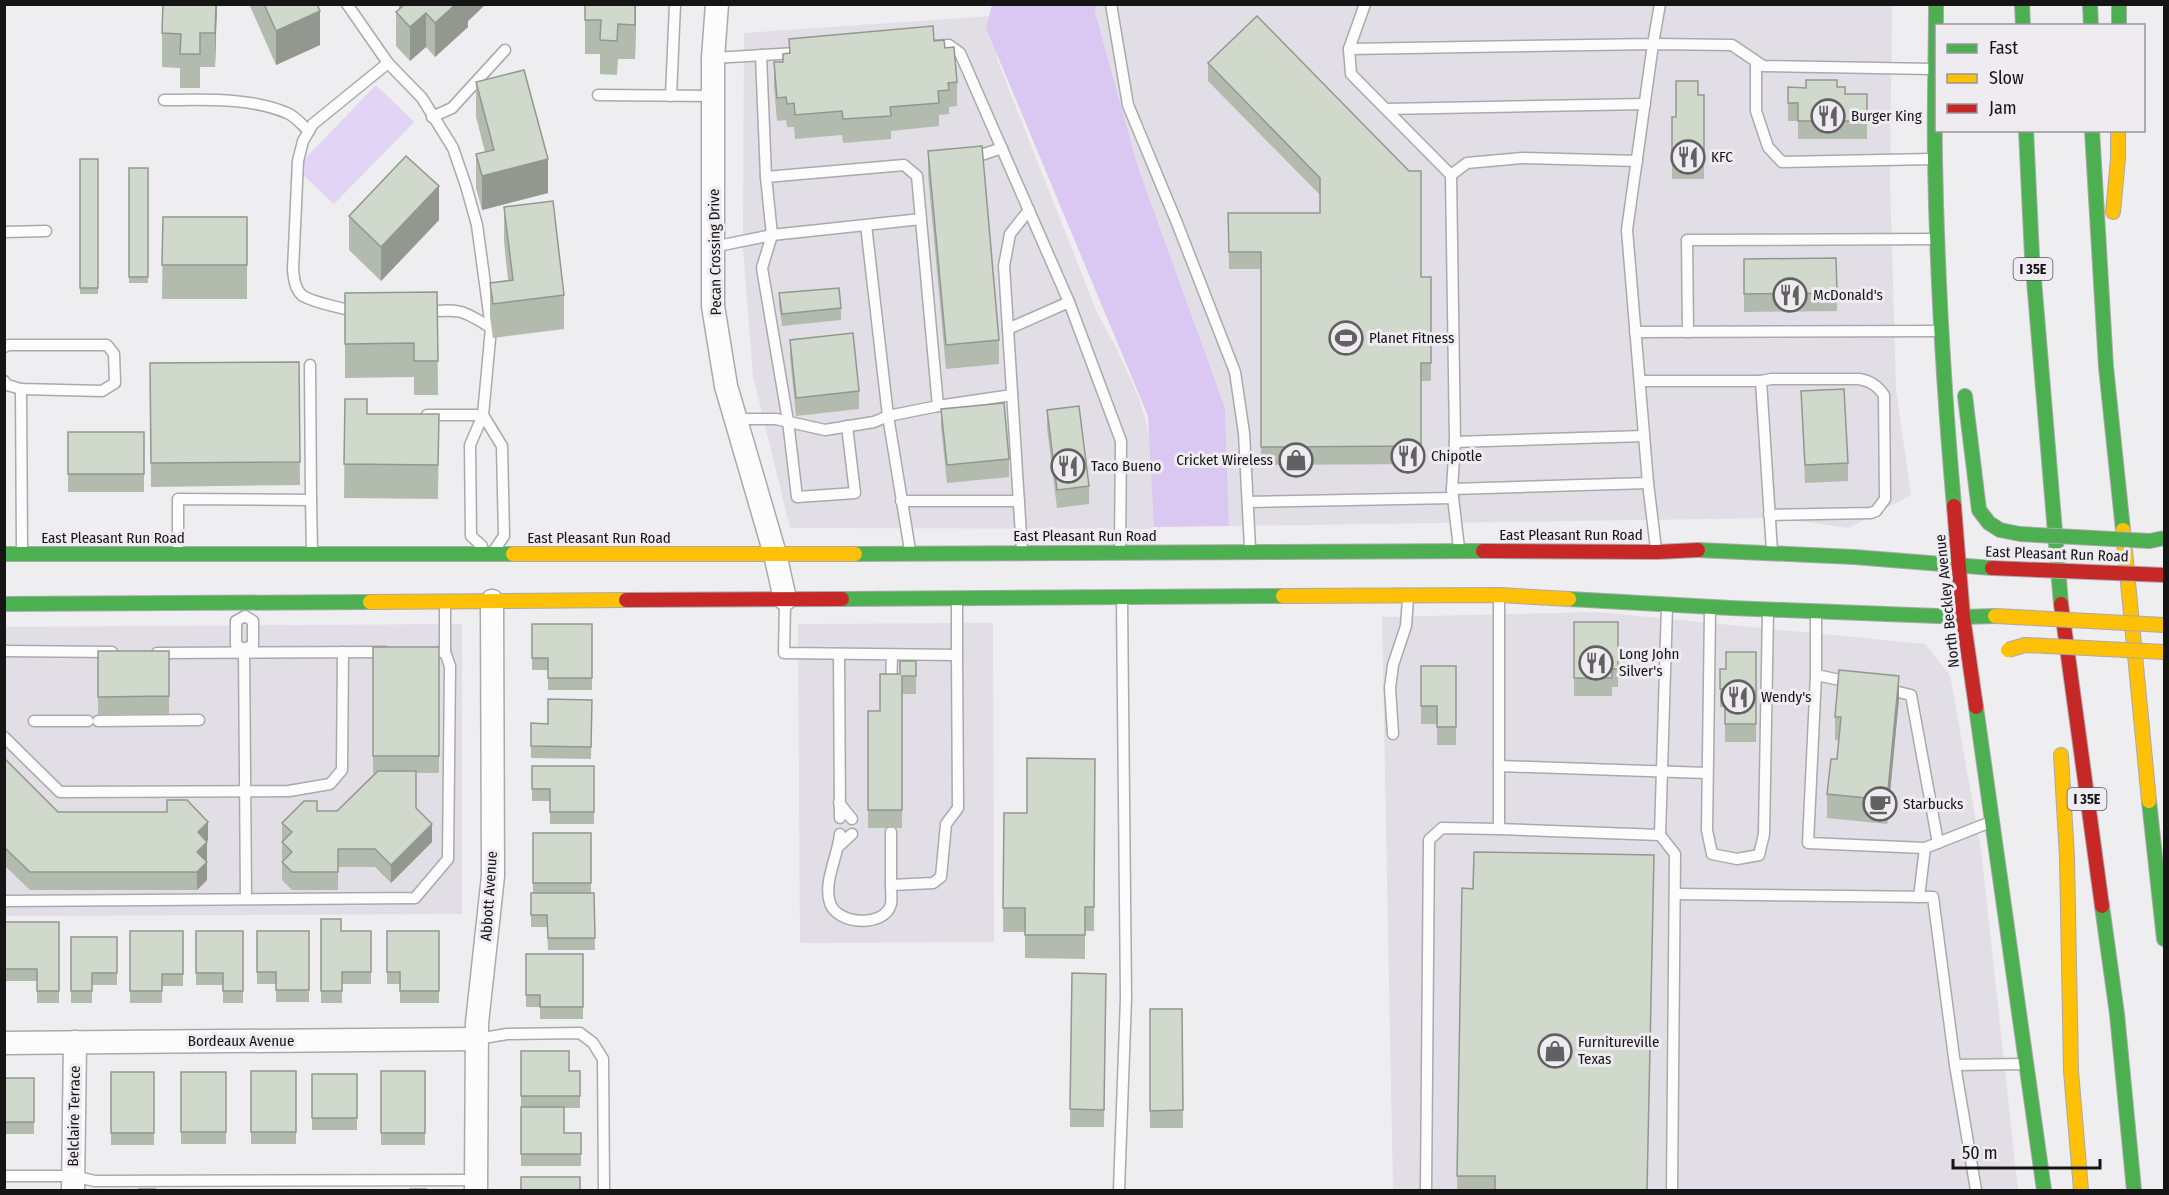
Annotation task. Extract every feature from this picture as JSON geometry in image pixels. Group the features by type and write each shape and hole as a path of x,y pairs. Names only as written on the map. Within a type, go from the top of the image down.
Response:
{"main road":[{"name":"North Beckley Avenue","path":"1936,4 1936,24"},
{"path":"2022,4 2023,24"},
{"path":"2090,4 2091,24"},
{"path":"2118,24 2119,4"},
{"name":"North Beckley Avenue","path":"1935,69 1935,158 1941,331 1963,617 2044,1191"},
{"name":"I 35E","path":"2026,132 2031,256 2062,613 2117,1014 2134,1191"},
{"path":"2092,132 2103,315 2157,887 2164,939"},
{"path":"2103,315 2118,159 2118,132"},
{"path":"1939,285 1956,321"},
{"path":"1963,380 1979,510 1989,523 2000,530 2020,534 2150,541 2164,538"},
{"path":"2036,454 2044,407"},
{"path":"2034,524 2041,582"},
{"name":"East Pleasant Run Road","path":"4,554 178,554 245,559 312,554 491,560 775,554 1022,553 1120,558 1459,557 1693,550 1854,557 1959,567 2164,575"},
{"path":"4,604 445,601 492,595 785,599 957,598 1122,592 1251,591 1408,596 1460,590 1499,595 1711,608 1963,617 1995,616 2164,625"},
{"path":"2044,605 2050,663"},
{"path":"1995,660 2008,650 2025,645 2164,652"},
{"path":"1974,704 1985,679"},
{"path":"2060,744 2067,857 2072,1071 2081,1191"}],"street":[{"name":"Pecan Crossing Drive","path":"717,4 713,58 713,306 726,386 775,554 785,599"},
{"name":"Abbott Avenue","path":"476,1185 477,1023 493,876 492,595"},
{"name":"Bordeaux Avenue","path":"4,1043 477,1039"},
{"name":"Belclaire Terrace","path":"73,1183 75,1042"}],"lane":[{"path":"346,4 388,63 422,98 453,148 477,225 491,328 483,415 470,445 471,536 491,560 504,536 502,446 483,415"},
{"path":"670,96 675,4"},
{"path":"1110,4 1128,105 1235,372 1244,433 1250,558"},
{"path":"1365,4 1349,49 1351,74 1450,176 1455,442 1453,493 1459,557"},
{"path":"1657,552 1648,483 1627,230 1660,4"},
{"path":"1349,49 1653,44 1732,45 1763,66 1935,69"},
{"path":"926,46 949,45 960,53 1069,302 1121,441 1120,558"},
{"path":"432,117 452,108 505,50"},
{"path":"713,58 808,52"},
{"path":"761,55 766,177 772,235 762,268 788,422 797,497 855,493 847,426"},
{"path":"1756,62 1756,111 1768,147 1782,162 1935,158"},
{"path":"375,314 337,308 302,295 295,285 293,270 298,161 303,141 313,124 388,63"},
{"path":"598,95 713,96"},
{"path":"164,100 214,100 260,105 289,114 309,131"},
{"path":"1386,109 1645,104"},
{"path":"960,162 1002,148"},
{"path":"1450,176 1467,163 1522,158 1637,161"},
{"path":"766,177 904,165 923,174 921,219 938,406"},
{"path":"1022,553 1004,266 1010,234 1029,210"},
{"path":"713,247 772,235 921,219"},
{"path":"867,225 888,416 910,554"},
{"path":"4,232 46,231"},
{"path":"1688,332 1687,240 1938,239"},
{"path":"1008,329 1069,302"},
{"path":"417,312 453,310 468,313 491,328"},
{"path":"1635,332 1941,331"},
{"path":"4,348 9,345 107,345 114,354 115,383 102,391 21,389 7,385 4,381"},
{"path":"310,365 312,554"},
{"path":"1640,381 1858,379 1877,386 1884,395 1886,499 1876,511 1871,513 1769,515"},
{"path":"1761,381 1772,554"},
{"path":"21,389 22,554"},
{"path":"735,419 776,419 825,430 874,422 888,416 938,406 1012,395"},
{"path":"415,415 483,415"},
{"path":"1455,442 1644,436"},
{"path":"1248,502 1648,483"},
{"path":"178,554 178,499 311,500"},
{"path":"901,501 1019,501"},
{"path":"1119,1191 1126,998 1122,592"},
{"path":"1499,595 1499,829"},
{"path":"1393,735 1390,688 1393,665 1406,626 1408,596"},
{"path":"891,885 933,883 941,877 946,824 958,808 957,598"},
{"path":"785,599 784,653 957,655"},
{"path":"4,901 415,898 448,859 450,666 445,652 445,601"},
{"path":"244,651 236,645 236,621 245,604"},
{"path":"244,651 253,645 253,621 245,604"},
{"path":"1667,605 1660,835 1675,854 1672,1191"},
{"path":"1711,608 1707,830 1712,854 1737,859 1759,855 1764,834 1768,610"},
{"path":"1816,611 1816,675 1808,843 1925,848 1993,821"},
{"path":"4,651 123,652"},
{"path":"244,651 246,899"},
{"path":"145,652 400,652"},
{"path":"4,737 60,792 289,791 330,784 342,770 343,652"},
{"path":"422,652 445,652"},
{"path":"835,818 839,803 839,654"},
{"path":"891,688 892,655"},
{"path":"1816,675 1858,684"},
{"path":"1880,688 1911,695 1938,843"},
{"path":"34,721 199,720"},
{"path":"1499,766 1707,773"},
{"path":"839,803 852,819"},
{"path":"1426,1191 1429,840 1443,828 1660,835"},
{"path":"852,834 836,838 828,891 830,904 836,914 850,920 867,920 883,915 891,905 891,832"},
{"path":"1919,897 1925,848"},
{"path":"1675,894 1933,897 1955,1065 1976,1191"},
{"path":"477,1039 507,1034 580,1033 593,1043 603,1059 604,1191"},
{"path":"1955,1065 2026,1064"},
{"path":"4,1176 73,1183 95,1181 476,1185"}],"shaded area":[{"path":"1096,4 1892,5 1890,181 1896,390 1911,495 1849,528 1778,518 1229,526 1225,408 1138,167 1095,12"},
{"path":"992,5 1096,5 1095,12 1138,167 1225,408 1229,526 1154,527 1148,416 986,28"},
{"path":"993,16 997,59 1098,315 1116,347 1138,396 1146,421 1157,474 1161,529 790,528 753,376 743,248 744,33"},
{"path":"376,85 414,122 334,204 296,168"},
{"path":"1597,612 1925,644 1950,675 1981,850 2018,1190 1393,1190 1382,617"},
{"path":"993,623 994,942 800,943 798,624"},
{"path":"462,624 462,914 5,916 4,627"}],"building":[{"path":"163,4 216,4 215,33 200,33 200,54 180,54 181,34 162,33"},
{"path":"264,4 317,4 320,11 276,31"},
{"path":"405,4 456,4 435,23 426,13 410,27 396,12"},
{"path":"585,4 635,4 635,25 618,24 617,41 600,40 601,20 585,20"},
{"path":"1257,16 1409,171 1421,171 1421,277 1431,277 1431,363 1421,363 1421,446 1261,447 1261,252 1229,252 1228,213 1320,213 1320,178 1208,63"},
{"path":"933,26 934,41 944,40 945,48 954,47 957,82 948,83 949,90 938,91 939,103 890,107 891,116 843,119 842,111 795,115 794,103 787,104 786,97 777,98 774,62 783,62 783,54 790,53 789,39"},
{"path":"524,70 548,159 482,176 476,154 494,150 476,82"},
{"path":"1806,80 1837,80 1837,87 1845,87 1845,94 1867,94 1867,121 1798,121 1798,103 1788,103 1788,87 1806,88"},
{"name":"KFC","path":"1676,81 1698,81 1698,95 1704,95 1704,161 1672,161 1672,117 1676,117"},
{"path":"982,146 999,340 946,345 928,151"},
{"path":"406,156 439,186 381,247 349,216"},
{"path":"80,159 98,159 98,288 80,288"},
{"path":"129,168 148,168 148,277 129,277"},
{"path":"553,201 564,295 493,304 490,283 513,280 504,207"},
{"path":"163,217 247,217 247,265 162,265"},
{"path":"1836,258 1837,293 1744,294 1744,259"},
{"path":"839,288 841,308 782,314 779,293"},
{"path":"437,292 438,361 414,361 414,343 345,344 345,293"},
{"path":"853,333 859,391 796,398 790,340"},
{"path":"299,362 300,462 151,463 150,363"},
{"path":"1844,389 1848,463 1805,465 1801,391"},
{"path":"345,399 367,399 367,414 439,414 438,465 344,464"},
{"path":"1004,403 1009,459 947,465 941,409"},
{"name":"Taco Bueno","path":"1079,406 1089,486 1057,490 1047,410"},
{"path":"68,432 144,432 144,474 68,474"},
{"name":"Long John Silver's","path":"1574,622 1618,622 1618,669 1612,669 1612,678 1574,678"},
{"path":"532,624 592,624 592,678 548,678 548,658 532,658"},
{"path":"373,647 439,647 439,756 373,756"},
{"path":"98,651 169,651 169,696 98,697"},
{"name":"Wendy's","path":"1726,652 1756,652 1756,724 1725,724 1725,689 1720,689 1720,669 1726,669"},
{"path":"900,661 916,661 916,676 902,676 902,810 868,810 868,711 880,711 880,674 900,674"},
{"path":"1421,666 1456,666 1456,727 1437,727 1437,706 1421,706"},
{"path":"1839,670 1899,676 1887,800 1827,794 1831,759 1837,759 1841,717 1835,717"},
{"path":"548,699 592,700 591,747 531,746 531,723 548,724"},
{"path":"4,758 58,812 167,812 167,800 187,800 208,822 198,832 207,842 197,852 207,862 197,872 30,872 4,847"},
{"path":"1027,758 1095,759 1094,907 1085,907 1085,935 1025,935 1025,908 1003,908 1004,813 1027,813"},
{"path":"532,766 594,766 594,812 550,812 550,789 532,789"},
{"path":"378,771 416,771 416,808 432,824 391,865 375,849 338,849 338,872 292,872 282,862 292,852 282,842 292,832 282,823 304,801 317,801 317,811 337,811"},
{"path":"533,833 591,833 591,883 533,883"},
{"name":"Furnitureville Texas","path":"1474,852 1654,855 1647,1191 1495,1191 1495,1176 1457,1176 1462,888 1473,889"},
{"path":"531,893 594,893 595,938 548,938 547,915 531,915"},
{"path":"321,919 341,919 341,931 371,931 371,972 342,972 342,991 321,991"},
{"path":"4,922 59,922 59,991 37,991 37,969 4,969"},
{"path":"130,931 183,931 183,974 162,974 162,991 130,991"},
{"path":"196,931 243,931 243,991 223,991 223,973 196,973"},
{"path":"257,931 309,931 309,990 276,990 276,972 257,972"},
{"path":"387,931 439,931 439,991 400,991 400,972 387,972"},
{"path":"71,937 117,937 117,973 92,973 92,991 71,991"},
{"path":"526,954 583,954 583,1007 540,1007 540,995 526,995"},
{"path":"1072,973 1106,974 1104,1110 1070,1109"},
{"path":"1150,1009 1182,1009 1183,1110 1150,1111"},
{"path":"521,1051 569,1051 569,1071 580,1071 580,1096 521,1096"},
{"path":"251,1071 296,1071 296,1132 251,1132"},
{"path":"381,1071 425,1071 425,1133 381,1133"},
{"path":"111,1072 154,1072 154,1133 111,1133"},
{"path":"181,1072 226,1072 226,1132 181,1132"},
{"path":"312,1074 357,1074 357,1118 312,1118"},
{"path":"4,1078 34,1078 34,1122 4,1122"},
{"path":"521,1107 564,1107 564,1133 581,1133 581,1154 521,1154"},
{"path":"521,1177 580,1177 580,1191 521,1191"},
{"path":"139,1189 155,1189 155,1191 139,1191"},
{"path":"410,1189 426,1189 426,1191 410,1191"}],"traffic: fast":[{"path":"1936,4 1936,24"},
{"path":"2022,4 2023,24"},
{"path":"2090,4 2091,24"},
{"path":"2119,4 2119,24"},
{"path":"1935,132 1937,246 1954,506"},
{"path":"2026,132 2032,256 2061,604"},
{"path":"2092,132 2106,367 2123,530"},
{"path":"1965,396 1979,510 1989,523 2000,530"},
{"path":"2000,530 2020,534 2150,541 2164,538"},
{"path":"1698,550 1854,557 1992,568"},
{"path":"855,554 1483,551"},
{"path":"4,554 513,554"},
{"path":"842,599 1283,596"},
{"path":"1569,599 1731,608 1963,617 1995,616"},
{"path":"4,604 370,602"},
{"path":"1976,707 2044,1190"},
{"path":"2149,801 2164,939"},
{"path":"2102,906 2117,1014 2134,1190"}],"traffic: slow":[{"path":"2113,212 2118,132"},
{"path":"2123,530 2149,801"},
{"path":"513,554 855,554"},
{"path":"1283,596 1499,595 1569,599"},
{"path":"370,602 626,600"},
{"path":"1995,616 2164,625"},
{"path":"2008,650 2025,645 2164,652"},
{"path":"2061,755 2067,857 2071,1071 2081,1190"}],"traffic: jam":[{"path":"1954,506 1963,617 1976,707"},
{"path":"1483,551 1657,552 1698,550"},
{"path":"1992,568 2164,575"},
{"path":"626,600 842,599"},
{"path":"2061,604 2102,906"}],"place":[{"name":"Burger King","path":"1828,116"},
{"name":"KFC","path":"1688,157"},
{"name":"McDonald's","path":"1790,295"},
{"name":"Planet Fitness","path":"1346,338"},
{"name":"Chipotle","path":"1408,456"},
{"name":"Cricket Wireless","path":"1296,460"},
{"name":"Taco Bueno","path":"1068,466"},
{"name":"Long John Silver's","path":"1596,663"},
{"name":"Wendy's","path":"1738,697"},
{"name":"Starbucks","path":"1880,804"},
{"name":"Furnitureville Texas","path":"1555,1051"}]}
